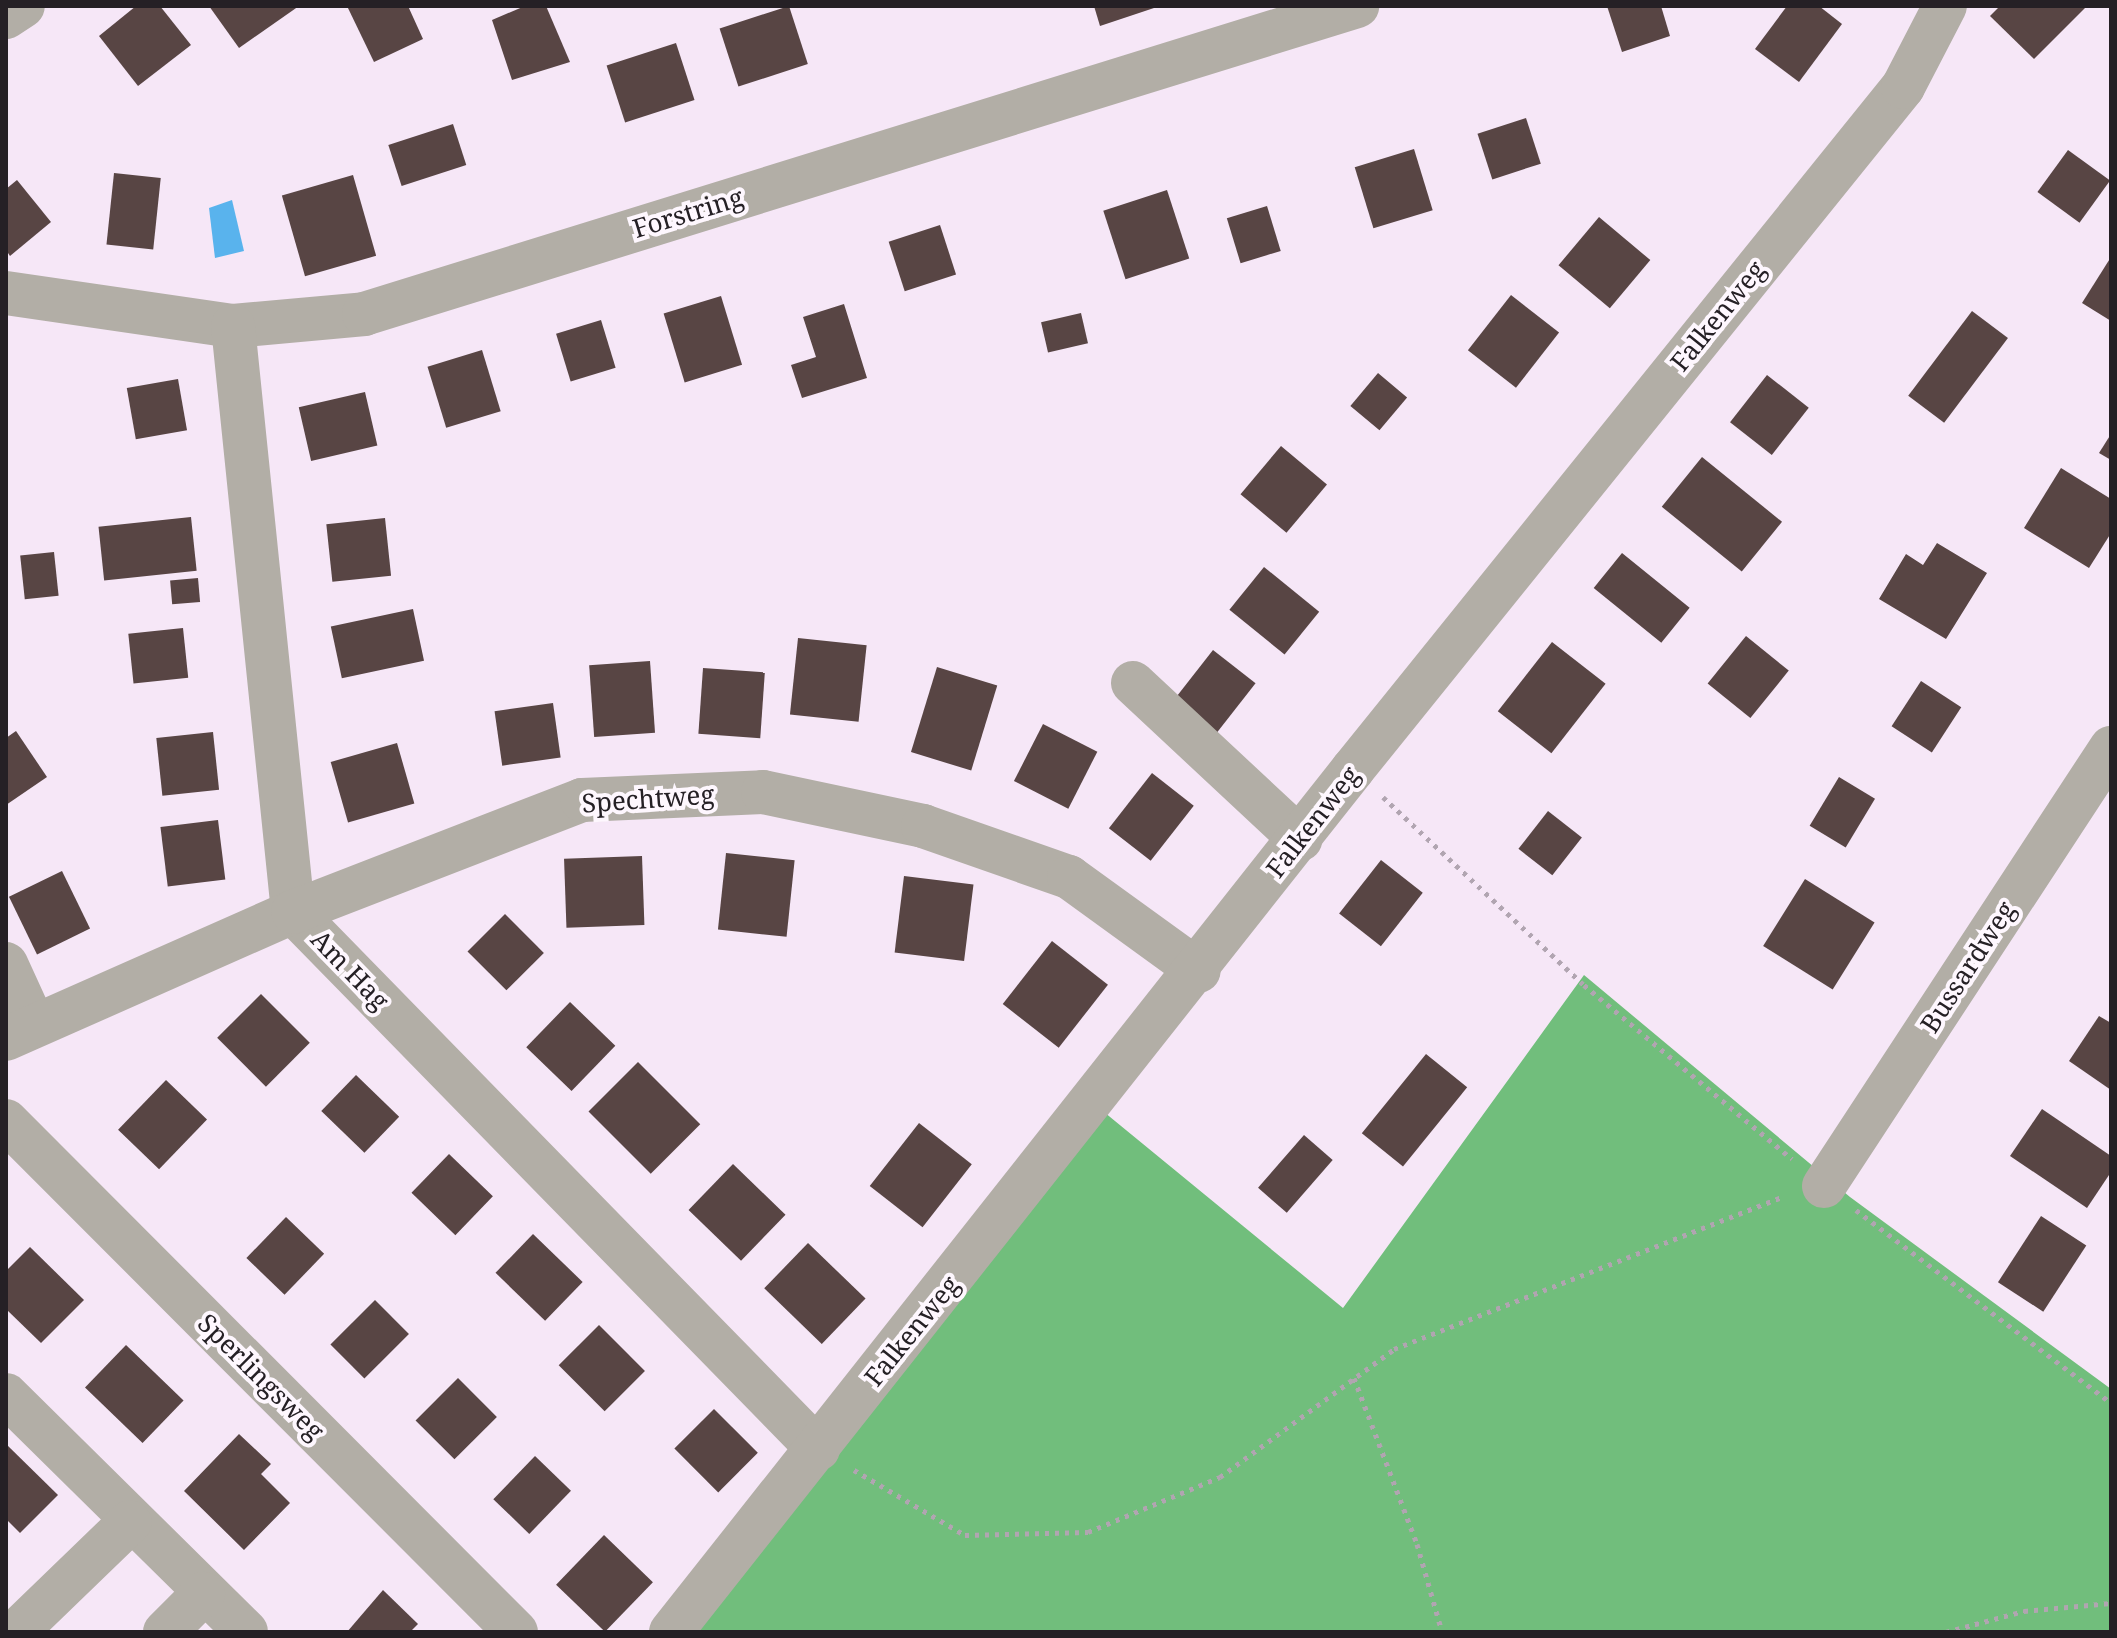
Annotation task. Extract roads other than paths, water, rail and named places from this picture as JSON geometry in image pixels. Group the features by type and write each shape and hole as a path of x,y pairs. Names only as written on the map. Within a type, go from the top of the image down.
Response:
{"street":[{"path":"6,17 23,6"},
{"name":"Forstring","path":"6,293 233,326 364,314 1357,6"},
{"name":"Falkenweg","path":"671,1632 1199,971 1353,769 1903,87 1945,6"},
{"name":"Am Hag","path":"233,326 293,912 818,1449"},
{"path":"1133,683 1300,839"},
{"name":"Bussardweg","path":"1824,1186 2111,748"},
{"name":"Spechtweg","path":"20,1031 293,912 582,800 763,792 923,826 1069,877 1199,971"},
{"path":"6,964 20,1031"},
{"name":"Sperlingsweg","path":"6,1121 516,1632"},
{"path":"6,1395 130,1522 246,1632"},
{"path":"16,1632 130,1522"},
{"path":"165,1632 203,1594"}],"water":[{"path":"232,200 244,251 215,258 209,208"}]}
